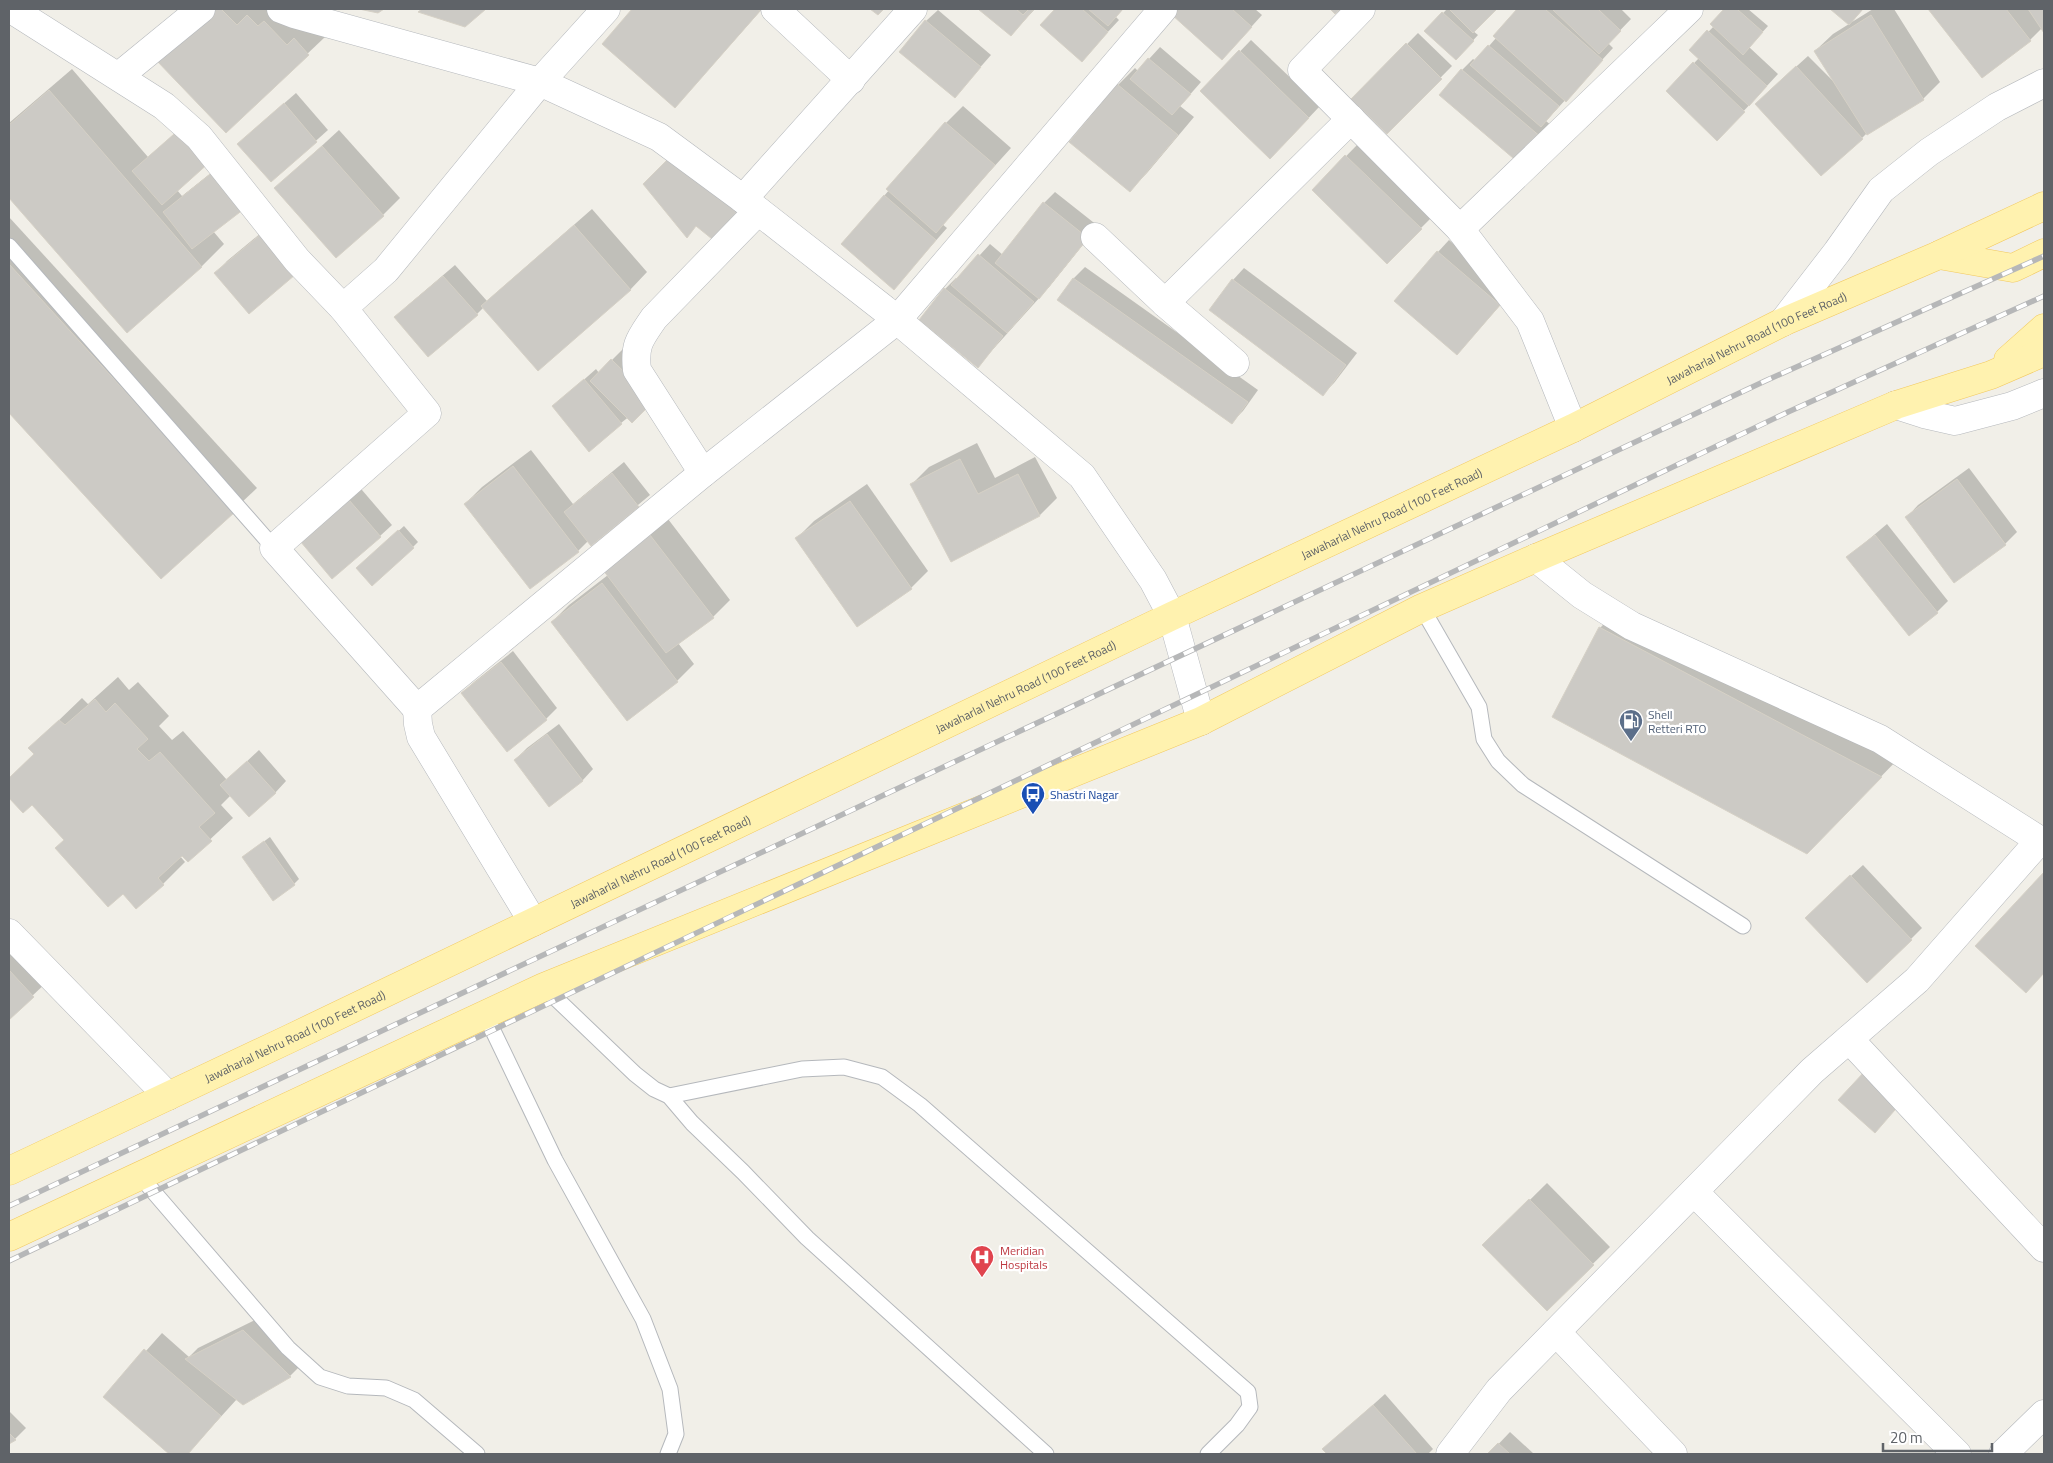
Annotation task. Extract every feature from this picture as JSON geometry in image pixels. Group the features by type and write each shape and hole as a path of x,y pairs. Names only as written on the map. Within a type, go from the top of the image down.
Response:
{"main road":[{"name":"Jawaharlal Nehru Road (100 Feet Road)","path":"9,1170 168,1096 1172,616 1573,428 1783,322 1939,255 2044,206"},
{"path":"1939,255 2013,268 2044,253"},
{"path":"1991,375 2044,328"},
{"path":"9,1237 544,987 1201,721 1422,608 1536,558 1896,405 1991,375 2044,352"}],"street":[{"path":"11,9 164,106 199,137 297,260 343,308 427,413 274,548 417,709 418,724 422,737 533,922"},
{"path":"119,76 201,9"},
{"path":"281,9 540,82 659,137 750,205 897,320 1082,476 1153,580 1172,616 1201,721"},
{"path":"343,308 386,270 540,82 606,9"},
{"path":"775,9 851,80"},
{"path":"703,473 637,370 635,353 640,339 654,318 750,205 851,80 913,9"},
{"path":"417,709 703,473 897,320 1163,9"},
{"path":"1361,9 1302,70 1460,229 1530,321 1573,428"},
{"path":"1460,229 1689,9"},
{"path":"1783,322 1882,190 1929,152 1997,107 2044,84"},
{"path":"1166,303 1351,119"},
{"path":"1095,237 1166,303 1235,363"},
{"path":"1896,405 1955,421 2012,406 2044,393"},
{"path":"1450,1454 1499,1390 1812,1071 1918,980 2042,841 1880,739 1632,626 1582,595 1536,558"},
{"path":"9,933 168,1096"},
{"path":"1849,1039 2044,1248"},
{"path":"1694,1192 1957,1454"},
{"path":"1556,1332 1673,1454"},
{"path":"2003,1454 2044,1414"}],"lane":[{"path":"9,246 274,548"},
{"path":"1422,608 1479,707 1484,739 1498,761 1522,785 1743,926"},
{"path":"544,987 635,1074 654,1089 669,1096 692,1123 807,1238 1046,1454"},
{"path":"485,1014 555,1160 643,1319 670,1389 676,1434 668,1454"},
{"path":"669,1096 802,1069 844,1067 882,1078 920,1105 1248,1392 1250,1407 1237,1425 1208,1454"},
{"path":"140,1176 288,1348 320,1377 348,1386 386,1388 414,1400 477,1454"}],"building":[{"path":"211,9 221,9 237,25 247,15 258,26 264,21 287,45 294,38 309,55 226,133 156,60"},
{"path":"359,9 384,9 378,13"},
{"path":"422,9 486,9 465,27 418,12"},
{"path":"632,9 757,9 760,11 675,108 602,44"},
{"path":"870,9 884,9 878,15"},
{"path":"978,9 1016,9 1023,15 1029,9 1034,9 1011,36"},
{"path":"1055,9 1082,9 1108,32 1082,62 1040,25"},
{"path":"1088,9 1123,9 1108,26"},
{"path":"1176,9 1232,9 1252,27 1222,60 1171,14"},
{"path":"1330,9 1341,9 1335,14"},
{"path":"1449,9 1497,9 1473,33"},
{"path":"1517,9 1545,9 1603,60 1566,102 1493,36"},
{"path":"1552,9 1598,9 1621,31 1599,54"},
{"path":"1724,9 1737,9 1763,32 1743,55 1710,24"},
{"path":"1830,9 1863,9 1849,25"},
{"path":"1928,9 2006,9 2031,41 1982,78"},
{"path":"2028,9 2044,9 2044,33"},
{"path":"1442,12 1474,41 1456,60 1424,31"},
{"path":"1871,15 1924,100 1867,135 1814,51"},
{"path":"925,20 981,67 955,98 899,52"},
{"path":"1707,30 1767,86 1749,106 1689,50"},
{"path":"1406,43 1442,79 1387,134 1351,99"},
{"path":"1488,45 1559,106 1541,127 1470,65"},
{"path":"1239,50 1309,118 1270,159 1200,91"},
{"path":"1148,58 1191,94 1172,115 1130,79"},
{"path":"1693,62 1745,112 1717,141 1666,91"},
{"path":"1796,66 1863,139 1821,176 1755,104"},
{"path":"1461,69 1542,138 1520,164 1439,95"},
{"path":"1117,84 1178,135 1130,192 1069,142"},
{"path":"49,90 202,267 127,333 9,198 9,125"},
{"path":"284,103 317,142 271,182 237,144"},
{"path":"945,122 995,165 936,233 886,189"},
{"path":"182,127 211,161 162,205 132,171"},
{"path":"322,146 384,216 336,258 274,188"},
{"path":"674,153 743,209 717,243 696,226 687,238 643,184"},
{"path":"1345,155 1422,229 1387,264 1312,190"},
{"path":"214,171 244,209 192,249 163,212"},
{"path":"884,195 936,240 894,290 841,244"},
{"path":"1043,202 1088,238 1039,299 995,263"},
{"path":"574,225 631,290 538,371 481,306"},
{"path":"267,229 302,269 249,314 214,273"},
{"path":"1437,251 1500,305 1457,355 1394,301"},
{"path":"978,254 1034,302 1007,333 951,285"},
{"path":"9,264 235,512 161,579 9,413"},
{"path":"443,276 478,315 428,357 394,317"},
{"path":"1073,278 1248,402 1232,424 1057,300"},
{"path":"1232,279 1346,365 1323,396 1209,310"},
{"path":"944,288 1003,336 978,368 919,320"},
{"path":"611,359 654,401 632,423 590,381"},
{"path":"584,379 622,424 589,452 552,406"},
{"path":"960,459 978,494 1018,474 1040,516 951,562 910,484"},
{"path":"513,466 579,552 530,589 464,504"},
{"path":"612,473 639,507 591,546 564,512"},
{"path":"1957,479 2006,545 1954,583 1905,517"},
{"path":"343,493 381,537 332,579 295,535"},
{"path":"850,501 912,589 857,627 795,538"},
{"path":"398,530 414,548 372,586 356,568"},
{"path":"650,535 714,618 666,653 603,570"},
{"path":"1875,535 1938,613 1909,636 1846,557"},
{"path":"602,583 678,682 627,721 551,622"},
{"path":"1599,627 1882,777 1807,854 1552,717"},
{"path":"501,662 547,720 507,752 461,693"},
{"path":"95,699 106,712 115,703 148,739 137,749 149,761 160,752 215,813 199,827 212,841 188,862 182,856 158,878 164,885 136,909 123,894 108,907 55,848 64,840 32,805 23,813 9,798 9,778 34,754 28,748 59,720 65,725"},
{"path":"547,734 583,781 549,807 514,760"},
{"path":"247,761 276,793 249,817 220,785"},
{"path":"264,841 295,885 273,901 242,857"},
{"path":"2044,872 2044,973 2026,993 1975,946"},
{"path":"1850,875 1912,940 1867,983 1805,918"},
{"path":"9,970 34,997 9,1020"},
{"path":"1865,1071 1901,1103 1875,1133 1838,1100"},
{"path":"1529,1199 1594,1265 1547,1311 1482,1245"},
{"path":"243,1330 291,1377 243,1405 185,1359"},
{"path":"144,1349 221,1416 188,1454 169,1454 103,1397"},
{"path":"1373,1405 1417,1454 1327,1454 1322,1449"},
{"path":"9,1433 16,1440 9,1444"},
{"path":"1498,1443 1510,1454 1487,1454"}],"railway":[{"path":"9,1206 1765,381 2044,256"},
{"path":"9,1261 1788,412 2044,296"}],"place":[{"name":"Shell Retteri RTO","path":"1631,742"},
{"name":"Shastri Nagar","path":"1033,815"},
{"name":"Meridian Hospitals","path":"982,1278"}]}
